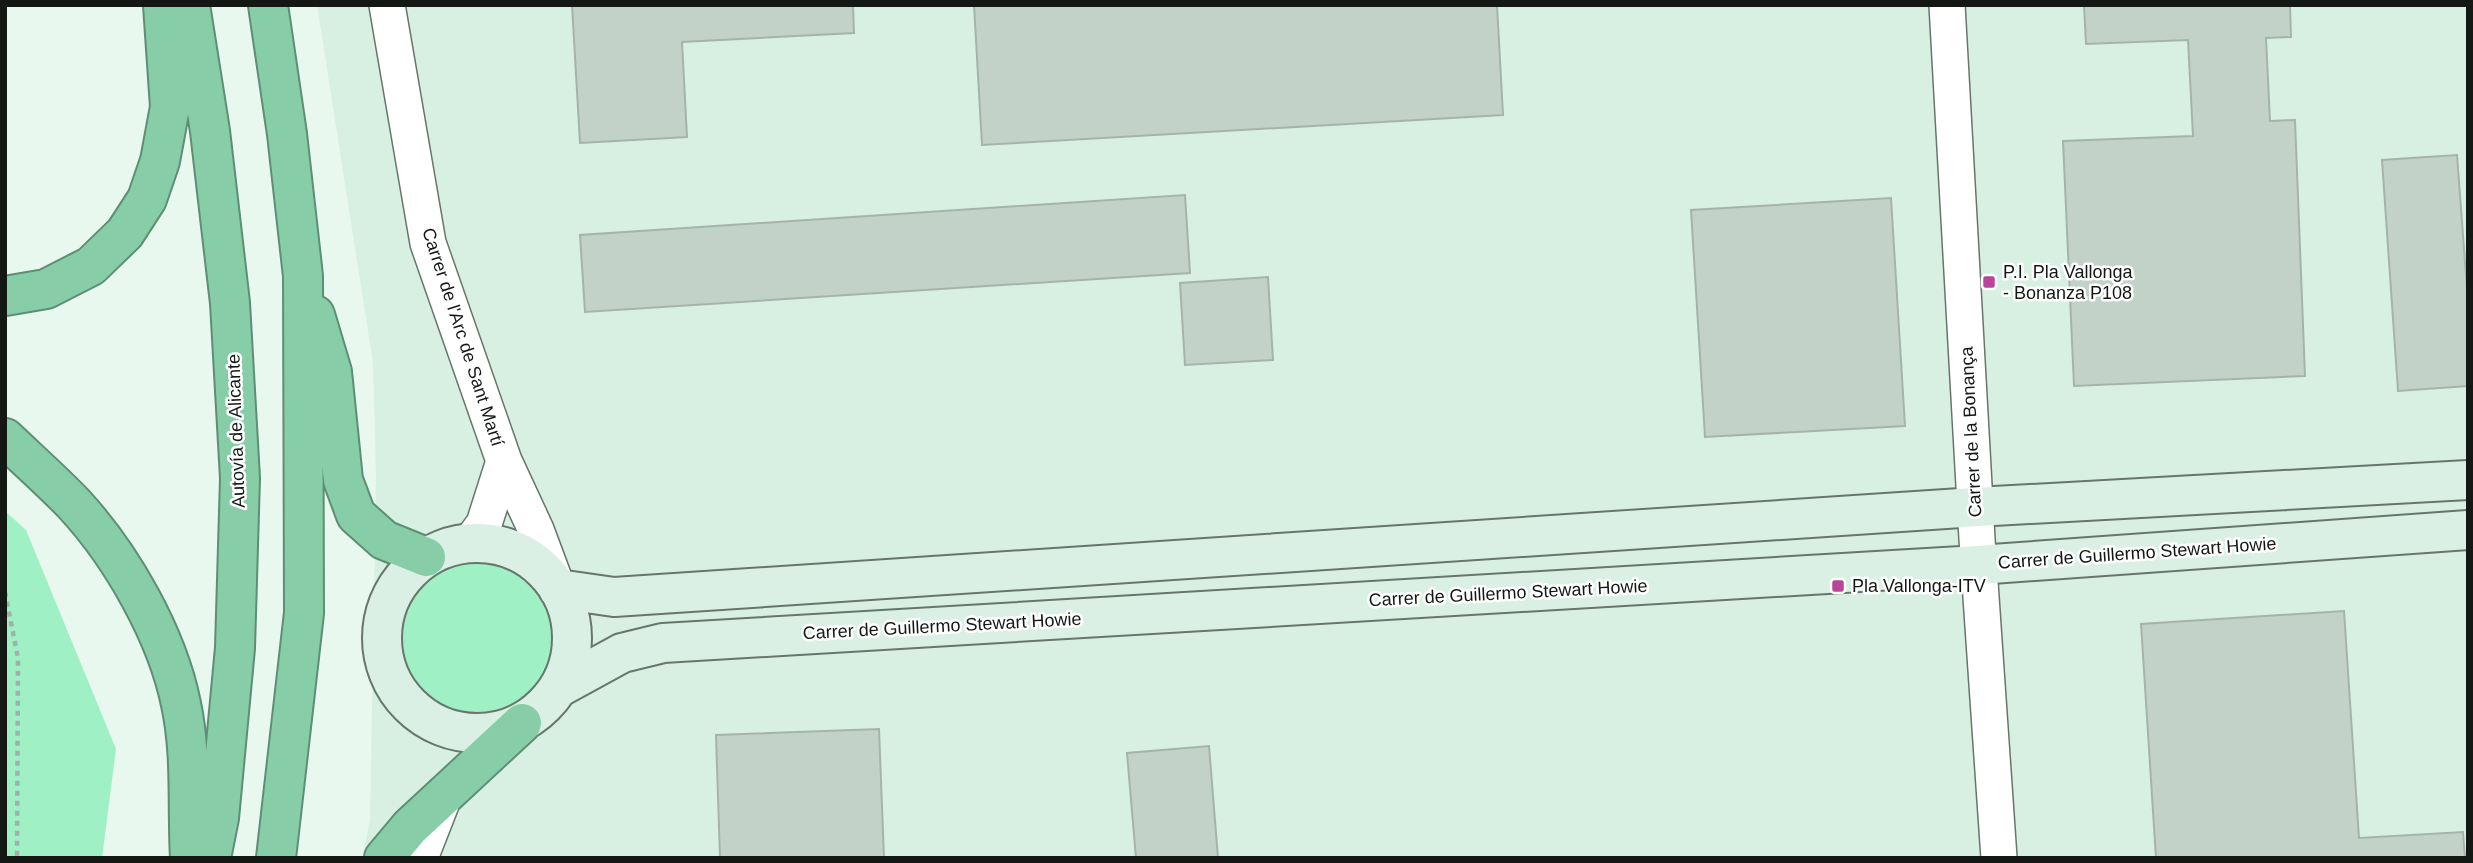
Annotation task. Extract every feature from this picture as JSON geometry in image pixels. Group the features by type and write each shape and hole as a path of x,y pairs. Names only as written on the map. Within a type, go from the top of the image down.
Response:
{"highway":[{"path":"5,296 46,289 91,266 125,233 147,199 160,161 170,107 163,5"},
{"name":"Autovía de Alicante","path":"190,5 230,303 240,478 235,648 219,818 211,858"},
{"path":"268,5 287,134 303,276 304,613 276,858"},
{"path":"303,276 332,372 344,480 356,515 384,540 426,557"},
{"path":"5,438 75,506 128,574 159,634 181,703 190,771 190,858"},
{"path":"384,858 410,827 522,723"}],"street":[{"name":"Carrer de l'Arc de Sant Martí","path":"387,5 428,243 505,461 536,530 558,589"},
{"name":"Carrer de la Bonança","path":"1947,5 1978,565 1999,858"},
{"name":"Carrer de l'Arc de Sant Martí","path":"470,543 484,524 505,461"},
{"path":"558,589 614,597 646,596 1976,507 2468,480"},
{"name":"Carrer de Guillermo Stewart Howie","path":"558,688 622,653 663,643 1978,565 2468,530"},
{"path":"470,543 511,549 538,565 558,589 572,628 567,669 549,701 522,723 491,733 459,733 429,721 404,700 387,672 381,639 387,607 402,579 426,557 455,545 470,543"},
{"path":"420,858 445,794"}],"path":[{"path":"5,592 18,658 17,858"}],"shaded area":[{"path":"317,5 2468,5 2468,858 362,858 370,820 376,479 373,363"}],"green space":[{"path":"5,511 26,530 116,749 102,858 5,858"},
{"path":"478,561 507,567 532,583 548,608 554,637 548,666 532,691 507,707 478,713 449,707 424,691 408,666 402,637 408,608 424,583 449,567"}],"building":[{"path":"572,5 853,5 854,33 682,42 687,137 580,143"},
{"path":"974,5 1497,5 1503,115 982,145"},
{"path":"2084,5 2290,5 2291,37 2266,38 2270,121 2295,120 2305,376 2074,386 2063,141 2193,136 2188,40 2086,44"},
{"path":"2457,155 2468,302 2468,386 2398,391 2382,160"},
{"path":"1185,195 1190,273 585,312 580,235"},
{"path":"1891,198 1905,426 1705,437 1691,210"},
{"path":"1268,277 1273,360 1185,365 1180,283"},
{"path":"2344,611 2359,838 2463,832 2465,858 2156,858 2141,624"},
{"path":"879,729 884,858 720,858 716,735"},
{"path":"1209,746 1218,858 1136,858 1127,753"}],"place":[{"name":"P.I. Pla Vallonga - Bonanza P108","path":"1989,282"},
{"name":"Pla Vallonga-ITV","path":"1838,586"}]}
